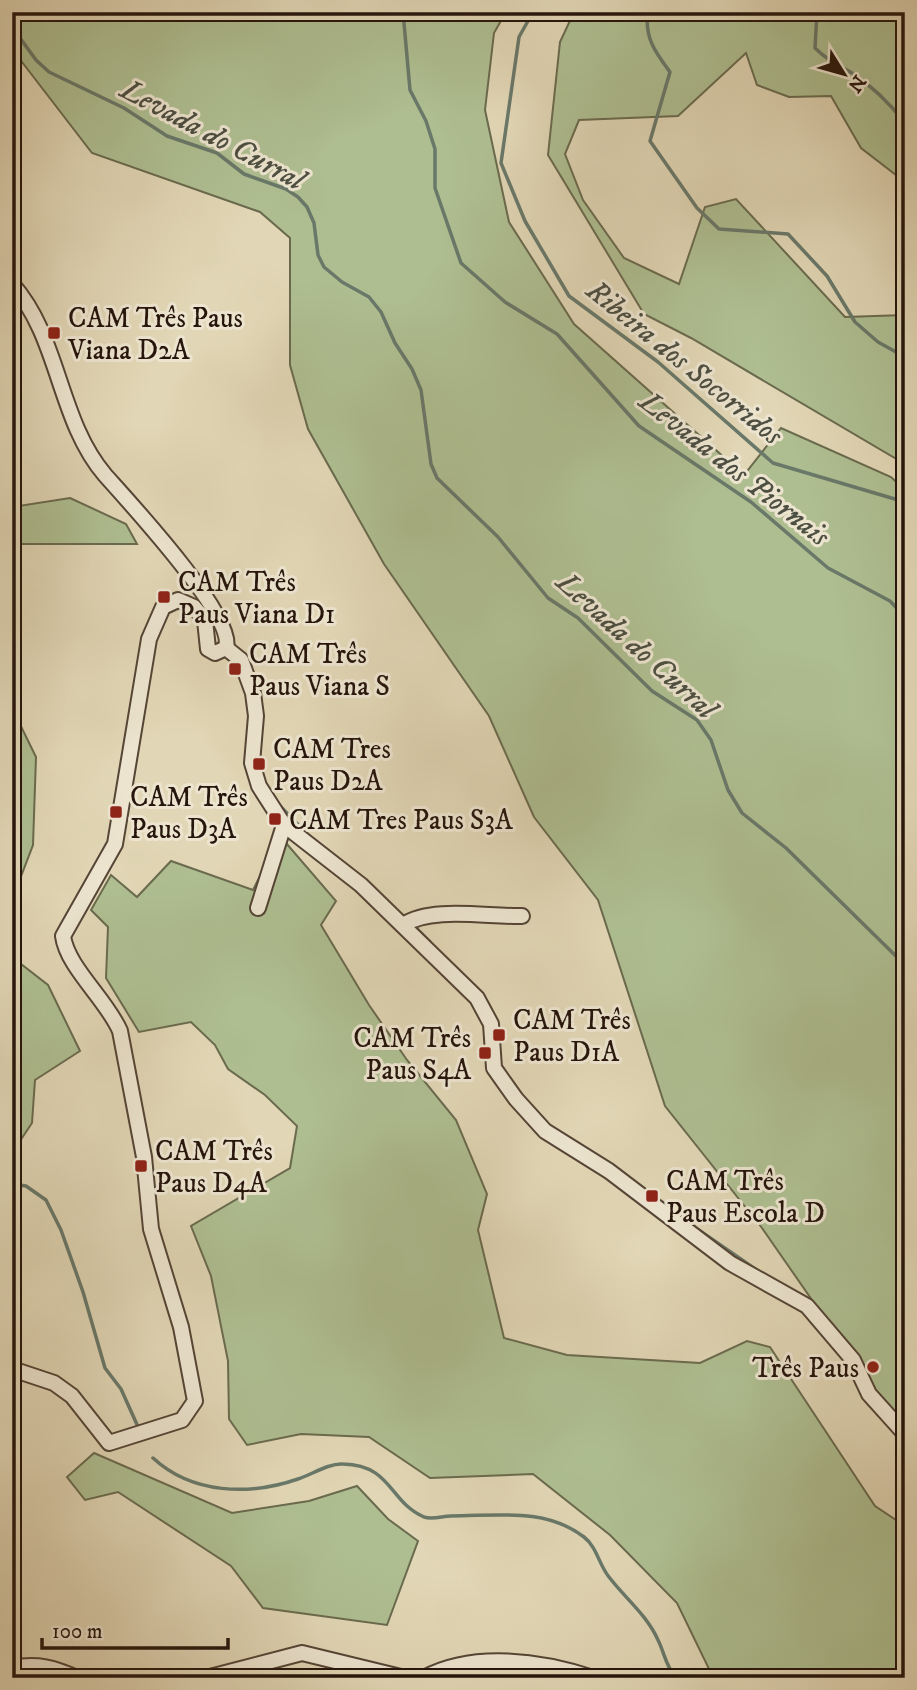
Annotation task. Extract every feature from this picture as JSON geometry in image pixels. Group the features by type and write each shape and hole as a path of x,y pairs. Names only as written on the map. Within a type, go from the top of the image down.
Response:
{"street":[{"path":"12,284 39,321 81,434 102,471 173,552 211,607 227,640 226,648 219,653 208,649 205,620 185,602 173,601 160,612 149,639 115,844 63,936 68,952 113,1014 120,1031 144,1157 151,1229 181,1327 195,1401 182,1420 152,1432 110,1443 72,1395 54,1383 12,1369"},
{"path":"226,648 241,660 253,693 256,716 254,776 284,825 361,885 487,1011 491,1024 494,1068 545,1131 609,1171 730,1263 807,1306 853,1360 869,1394 905,1434"},
{"path":"258,908 284,825"},
{"path":"402,925 412,918 430,914 522,916"},
{"path":"206,1678 302,1653 405,1678"},
{"path":"424,1678 438,1670 486,1662 556,1666 593,1678"},
{"path":"12,1668 31,1664 51,1667 78,1678"}],"green space":[{"path":"12,12 506,12 494,33 485,110 509,222 574,324 744,475 781,428 891,477 905,490 905,1434 762,1228 665,1106 598,900 534,817 489,716 384,564 308,429 290,365 290,238 260,212 92,153 12,49"},
{"path":"574,12 905,12 905,182 861,148 831,96 789,97 757,85 746,53 678,116 579,120 565,154 583,200 624,258 679,284 705,207 736,199 845,317 905,315 905,464 691,338 644,314 548,155 560,42"},
{"path":"70,498 126,524 137,544 12,544 12,507"},
{"path":"12,708 36,757 33,845 12,900"},
{"path":"280,836 336,901 321,925 369,1005 407,1060 456,1120 487,1194 478,1230 504,1338 567,1355 700,1363 747,1341 770,1347 875,1506 905,1526 905,1678 717,1678 709,1669 677,1603 610,1535 533,1474 430,1478 369,1437 301,1434 247,1445 229,1419 228,1361 211,1276 191,1226 290,1168 297,1126 265,1095 228,1069 215,1045 191,1022 139,1032 106,978 108,927 91,910 111,875 137,897 171,861 253,890"},
{"path":"12,957 48,985 80,1051 35,1080 32,1123 12,1153"},
{"path":"94,1453 232,1513 309,1501 357,1486 388,1519 418,1541 387,1625 263,1608 231,1566 118,1492 85,1500 67,1477"}],"waterway":[{"name":"Levada dos Piornais","path":"403,12 410,90 426,121 435,149 435,188 461,263 505,302 557,334 639,426 751,502 828,568 890,601 905,617"},
{"name":"Ribeira dos Socorridos","path":"533,12 519,37 501,163 525,221 569,296 658,362 773,463 905,502"},
{"path":"648,12 650,37 656,52 670,72 650,141 697,208 719,229 788,234 827,276 855,322 878,342 905,357"},
{"path":"817,12 815,48 867,84 905,123"},
{"name":"Levada do Curral","path":"12,27 36,60 49,72 124,108 167,136 217,153 244,174 286,189 298,197 307,207 314,223 318,255 324,267 342,282 369,297 381,312 395,343 412,369 421,390 431,464 437,478 498,537 548,598 578,618 652,691 697,720 711,740 728,790 742,813 786,848 905,965"},
{"path":"280,806 309,836"},
{"path":"413,925 430,942"},
{"path":"488,1004 496,1019"},
{"path":"12,1184 26,1186 46,1200 61,1230 83,1292 105,1368 121,1389 139,1429"},
{"path":"690,1224 764,1275 805,1297"},
{"path":"153,1458 185,1479 203,1485 241,1489 279,1484 338,1464 359,1466 381,1477 403,1503 424,1517 520,1515 537,1517 569,1527 588,1541 609,1577 648,1623 676,1678"}],"place":[{"name":"CAM Três Paus Viana D2A","path":"54,333"},
{"name":"CAM Três Paus Viana D1","path":"164,597"},
{"name":"CAM Três Paus Viana S","path":"235,669"},
{"name":"CAM Tres Paus D2A","path":"259,764"},
{"name":"CAM Três Paus D3A","path":"116,812"},
{"name":"CAM Tres Paus S3A","path":"275,819"},
{"name":"CAM Três Paus D1A","path":"499,1035"},
{"name":"CAM Três Paus S4A","path":"485,1053"},
{"name":"CAM Três Paus D4A","path":"141,1166"},
{"name":"CAM Três Paus Escola D","path":"652,1196"},
{"name":"Três Paus","path":"873,1367"}]}
